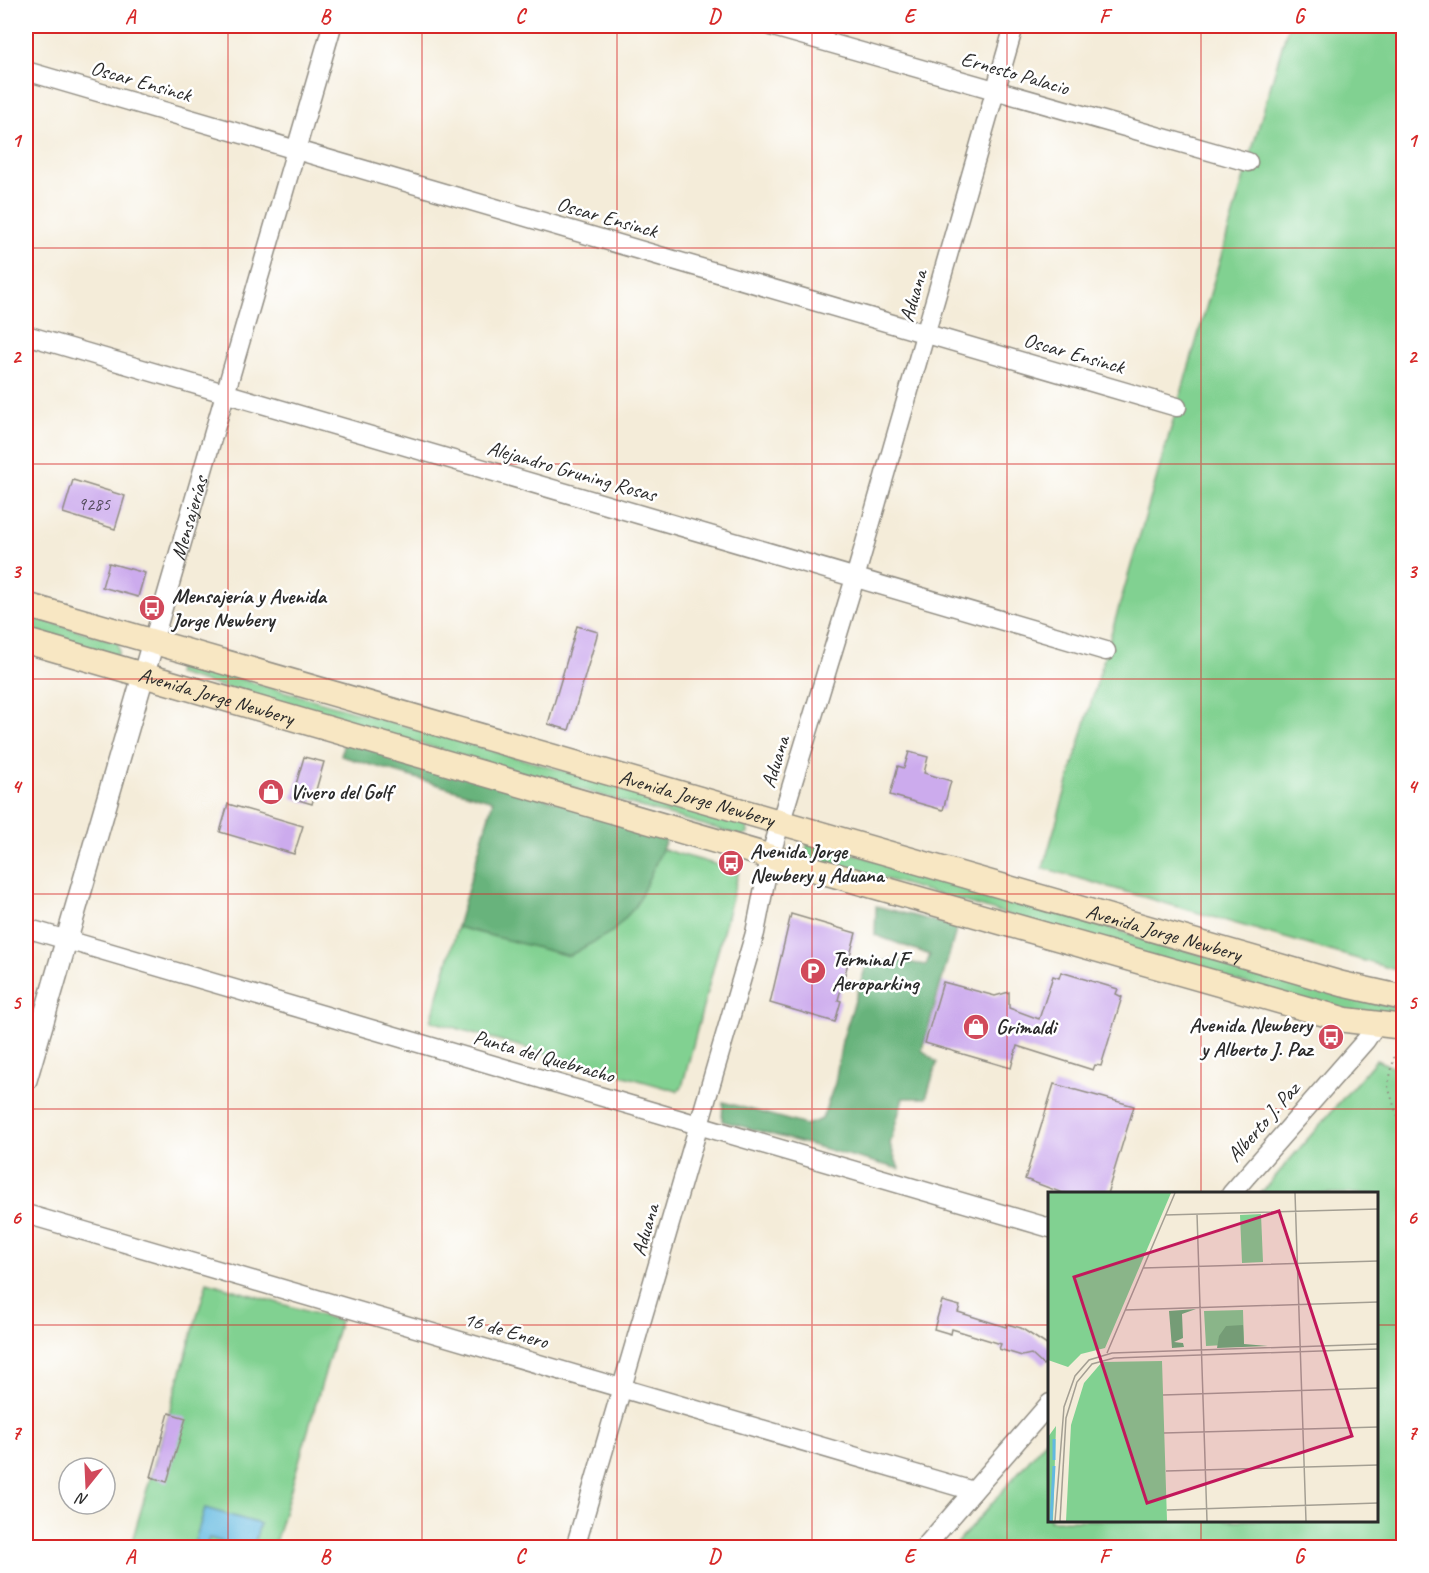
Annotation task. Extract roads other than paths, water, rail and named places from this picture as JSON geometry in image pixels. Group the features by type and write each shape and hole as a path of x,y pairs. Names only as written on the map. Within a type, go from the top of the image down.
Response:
{"main road":[{"name":"Avenida Jorge Newbery","path":"26,605 780,824 1331,981 1404,998"},
{"name":"Avenida Jorge Newbery","path":"26,641 770,857 1334,1017 1376,1025 1402,1027"}],"street":[{"name":"Mensajerías","path":"26,1080 332,26"},
{"name":"Ernesto Palacio","path":"770,26 1248,162"},
{"name":"Aduana","path":"575,1548 755,933 770,857 855,578 1014,26"},
{"name":"Oscar Ensinck","path":"26,70 1177,407"},
{"name":"Alejandro Gruning Rosas","path":"26,334 1106,651"},
{"name":"Punta del Quebracho","path":"26,928 1048,1227"},
{"name":"Alberto J. Paz","path":"1233,1192 1366,1040 1376,1025"},
{"name":"16 de Enero","path":"26,1214 973,1491"},
{"path":"924,1548 1048,1405"}],"water":[{"path":"205,1508 260,1524 253,1547 241,1547 209,1538 206,1547 194,1544"}],"place":[{"name":"Mensajería y Avenida Jorge Newbery","path":"152,608"},
{"name":"Vivero del Golf","path":"271,792"},
{"name":"Avenida Jorge Newbery y Aduana","path":"731,863"},
{"name":"Terminal F Aeroparking","path":"813,971"},
{"name":"Grimaldi","path":"976,1027"},
{"name":"Avenida Newbery y Alberto J. Paz","path":"1331,1037"}]}
